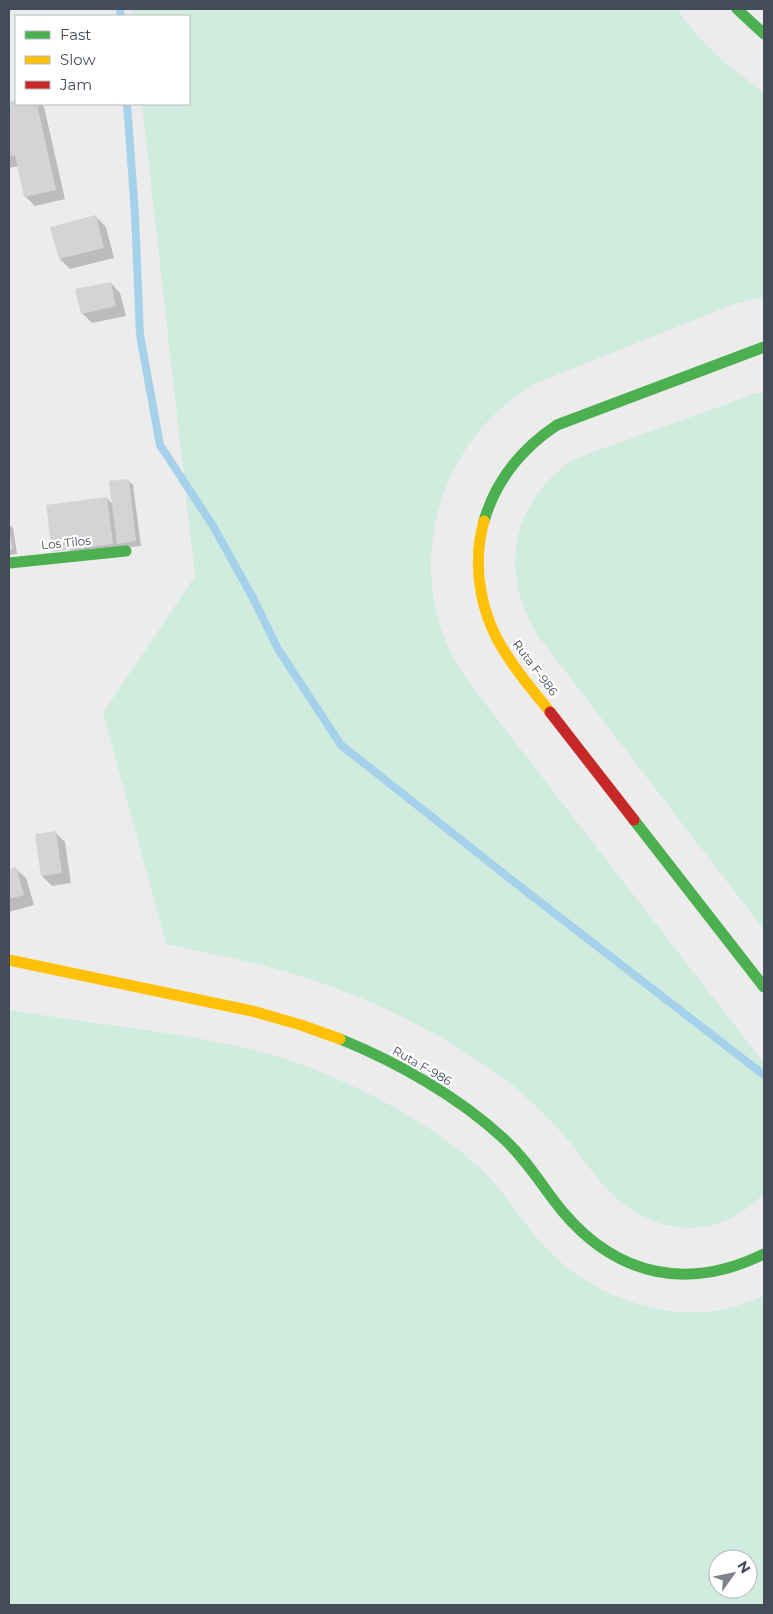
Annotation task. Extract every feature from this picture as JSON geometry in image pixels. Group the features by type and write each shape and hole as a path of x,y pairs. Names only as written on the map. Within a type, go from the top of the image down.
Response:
{"main road":[{"path":"737,9 764,34"},
{"name":"Ruta F-986","path":"764,347 557,425 539,437 509,468 498,486 482,527 478,550 481,595 487,617 496,638 508,658 764,987"},
{"name":"Los Tilos","path":"9,563 126,551"},
{"name":"Ruta F-986","path":"9,960 257,1012 302,1025 386,1061 427,1083 466,1108 508,1142 526,1162 573,1223 613,1254 634,1264 680,1275 704,1274 728,1270 750,1262 764,1254"}],"green space":[{"path":"131,9 677,9 710,48 764,93 764,297 734,304 534,384 500,409 471,441 456,466 444,492 436,520 432,548 431,577 435,606 443,634 455,660 470,684 764,1063 764,1193 740,1213 712,1225 697,1227 666,1225 651,1220 635,1212 611,1193 600,1182 556,1126 518,1090 489,1069 424,1028 374,1004 322,983 256,964 166,944 103,713 195,576 142,105 190,105 190,15 132,15"},
{"path":"757,393 764,393 764,930 538,636 526,612 518,587 515,563 517,540 524,517 536,496 552,476 574,459"},
{"path":"9,1010 214,1041 262,1052 310,1067 392,1106 448,1141 490,1178 546,1248 580,1277 599,1288 619,1298 641,1305 662,1310 685,1312 722,1310 764,1296 764,1605 9,1605"}],"building":[{"path":"15,100 15,105 37,105 56,190 24,197 15,155 9,156 9,102"},
{"path":"96,215 104,248 59,259 50,227"},
{"path":"111,282 116,306 81,314 75,289"},
{"path":"129,479 136,541 117,544 109,481"},
{"path":"107,497 113,544 52,552 46,505"},
{"path":"9,530 13,549 9,550"},
{"path":"56,831 62,873 41,876 35,834"},
{"path":"16,867 24,895 9,899 9,869"}],"waterway":[{"path":"120,9 121,15"},
{"path":"127,105 135,215 140,335 160,445 213,526 252,596 278,649 341,745 764,1075"}],"traffic: fast":[{"path":"737,9 764,34"},
{"path":"484,521 495,492 521,455 557,425 764,347"},
{"path":"9,563 126,551"},
{"path":"634,820 764,987"},
{"path":"340,1039 405,1070 467,1109 513,1147 563,1212 584,1234 607,1251 631,1264 656,1271 682,1274 709,1272 736,1265 764,1254"}],"traffic: slow":[{"path":"484,521 478,556 481,592 485,609 491,626 508,657 550,712"},
{"path":"9,960 252,1011 301,1025 340,1039"}],"traffic: jam":[{"path":"550,712 634,820"}]}
